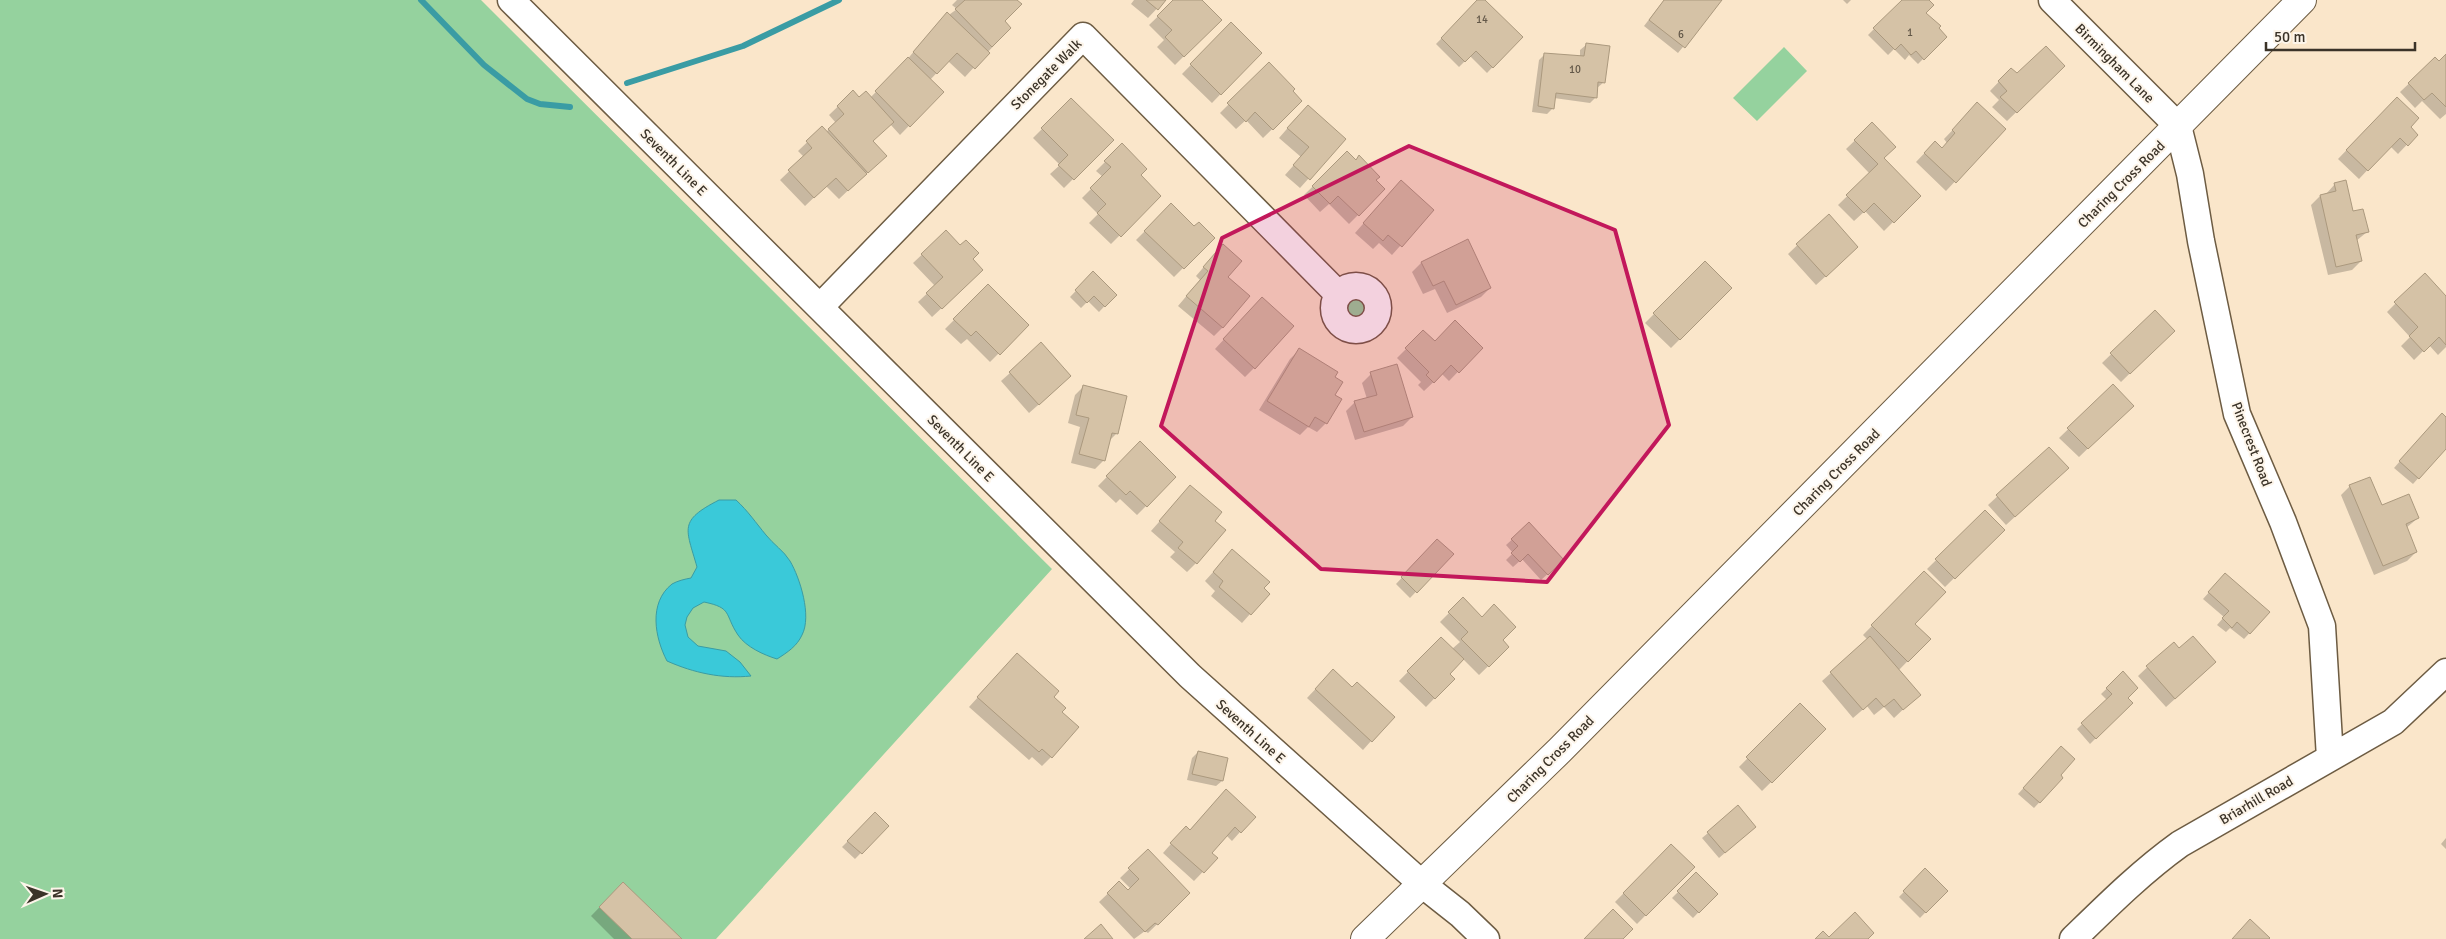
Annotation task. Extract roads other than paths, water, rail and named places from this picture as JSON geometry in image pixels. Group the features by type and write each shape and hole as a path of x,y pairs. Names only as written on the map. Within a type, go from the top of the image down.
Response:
{"main road":[{"name":"Charing Cross Road","path":"1365,939 1567,743 2302,0"}],"street":[{"name":"Seventh Line E","path":"511,0 1190,676 1486,939"},
{"name":"Birmingham Lane","path":"2052,0 2178,126"},
{"name":"Stonegate Walk","path":"820,307 1083,36 1338,294"},
{"name":"Pinecrest Road","path":"2178,126 2190,174 2200,241 2237,414 2283,522 2322,626 2330,758"},
{"name":"Briarhill Road","path":"2073,939 2140,874 2180,844 2393,722 2446,672"}],"water":[{"path":"719,500 736,500 785,554 794,568 804,597 806,618 802,635 795,646 777,659 750,647 741,639 727,613 720,607 704,602 693,608 687,617 685,625 688,637 698,646 726,651 740,662 751,676 729,677 708,674 687,669 667,661 657,632 657,611 659,601 664,592 672,584 691,578 697,567 688,534 691,520 706,507"}],"waterway":[{"path":"421,0 484,65 527,99 540,104 570,107"},
{"path":"627,83 743,46 839,0"}]}
